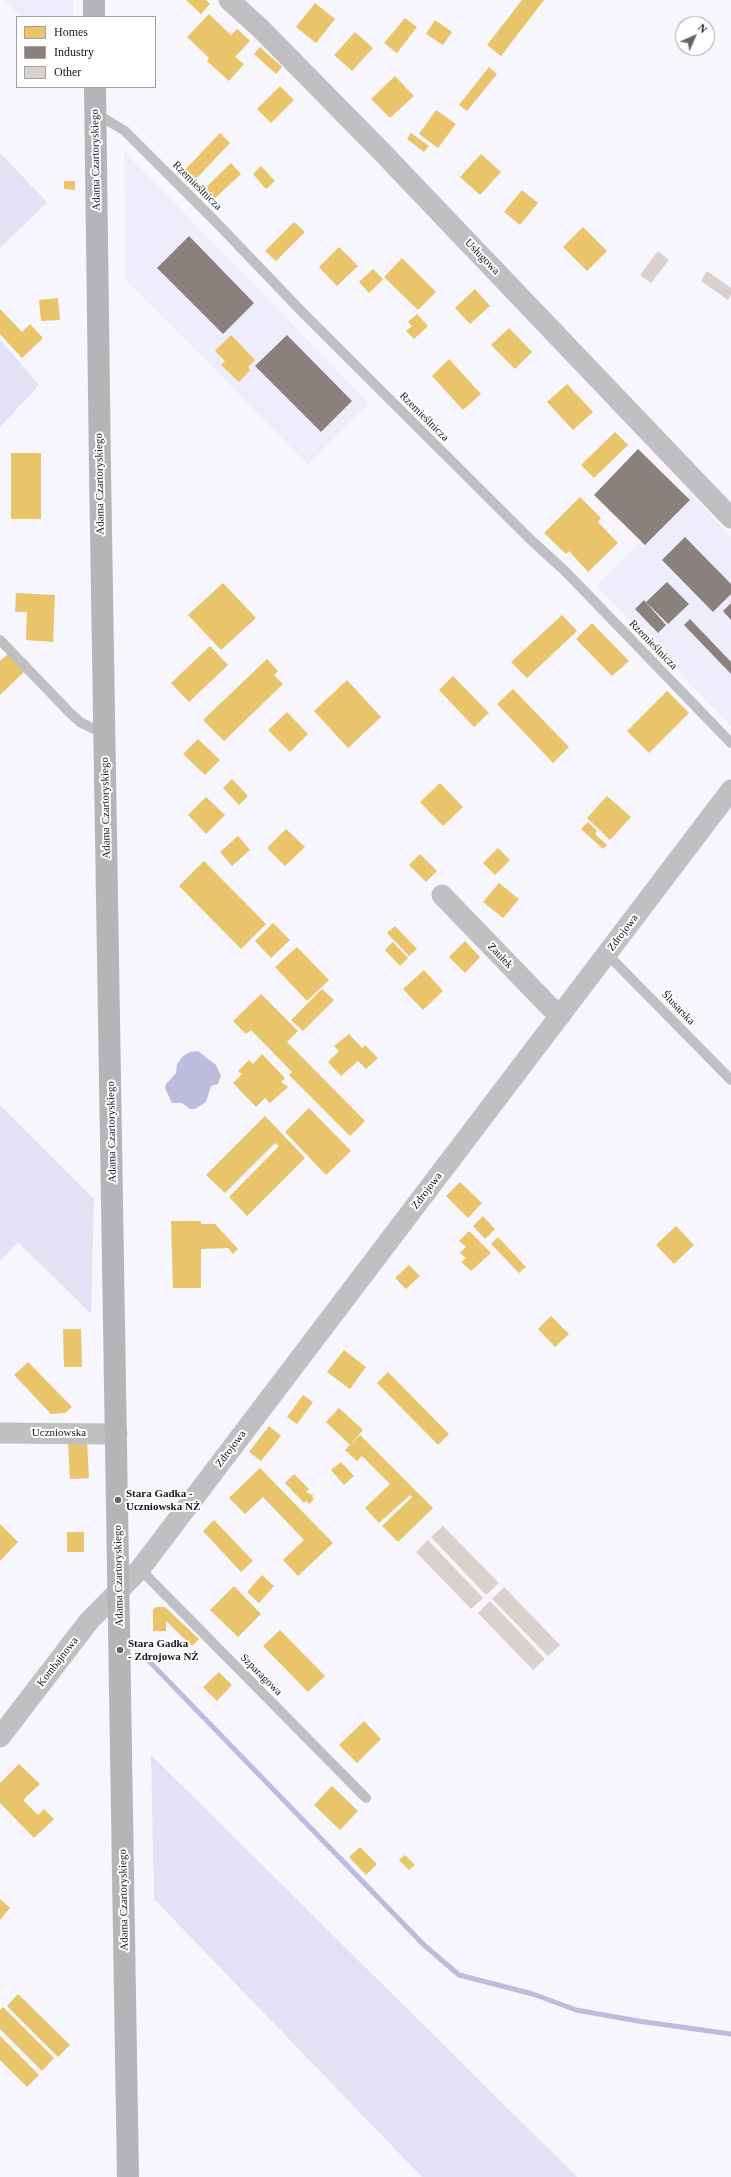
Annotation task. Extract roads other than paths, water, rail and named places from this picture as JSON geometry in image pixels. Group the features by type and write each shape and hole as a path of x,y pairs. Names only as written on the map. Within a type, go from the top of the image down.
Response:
{"street":[{"path":"94,0 94,16"},
{"name":"Usługowa","path":"229,0 260,28 375,144 731,518"},
{"name":"Adama Czartoryskiego","path":"95,88 104,734 117,1434 128,2177"},
{"name":"Zdrojowa","path":"119,1589 140,1569 731,790"},
{"name":"Zaułek","path":"442,895 550,1007 561,1015"},
{"name":"Uczniowska","path":"0,1433 117,1434"},
{"name":"Kombajnowa","path":"0,1737 89,1621 119,1589"}],"lane":[{"name":"Rzemieślnicza","path":"95,113 130,137 216,222 305,315 531,540 566,572 731,743"},
{"path":"0,640 70,713 80,722 104,734"},
{"name":"Ślusarska","path":"607,954 731,1080"},
{"name":"Szparagowa","path":"140,1569 366,1798"}],"water":[{"path":"198,1051 216,1065 221,1076 218,1084 211,1086 206,1102 195,1109 190,1109 182,1103 172,1103 165,1088 166,1084 176,1073 177,1064 183,1056 190,1052"}],"waterway":[{"path":"147,1659 424,1945 459,1975 533,1994 576,2010 638,2021 731,2034"}],"place":[{"name":"Stara Gadka - Uczniowska NŻ","path":"118,1500"},
{"name":"Stara Gadka - Zdrojowa NŻ","path":"120,1650"}]}
